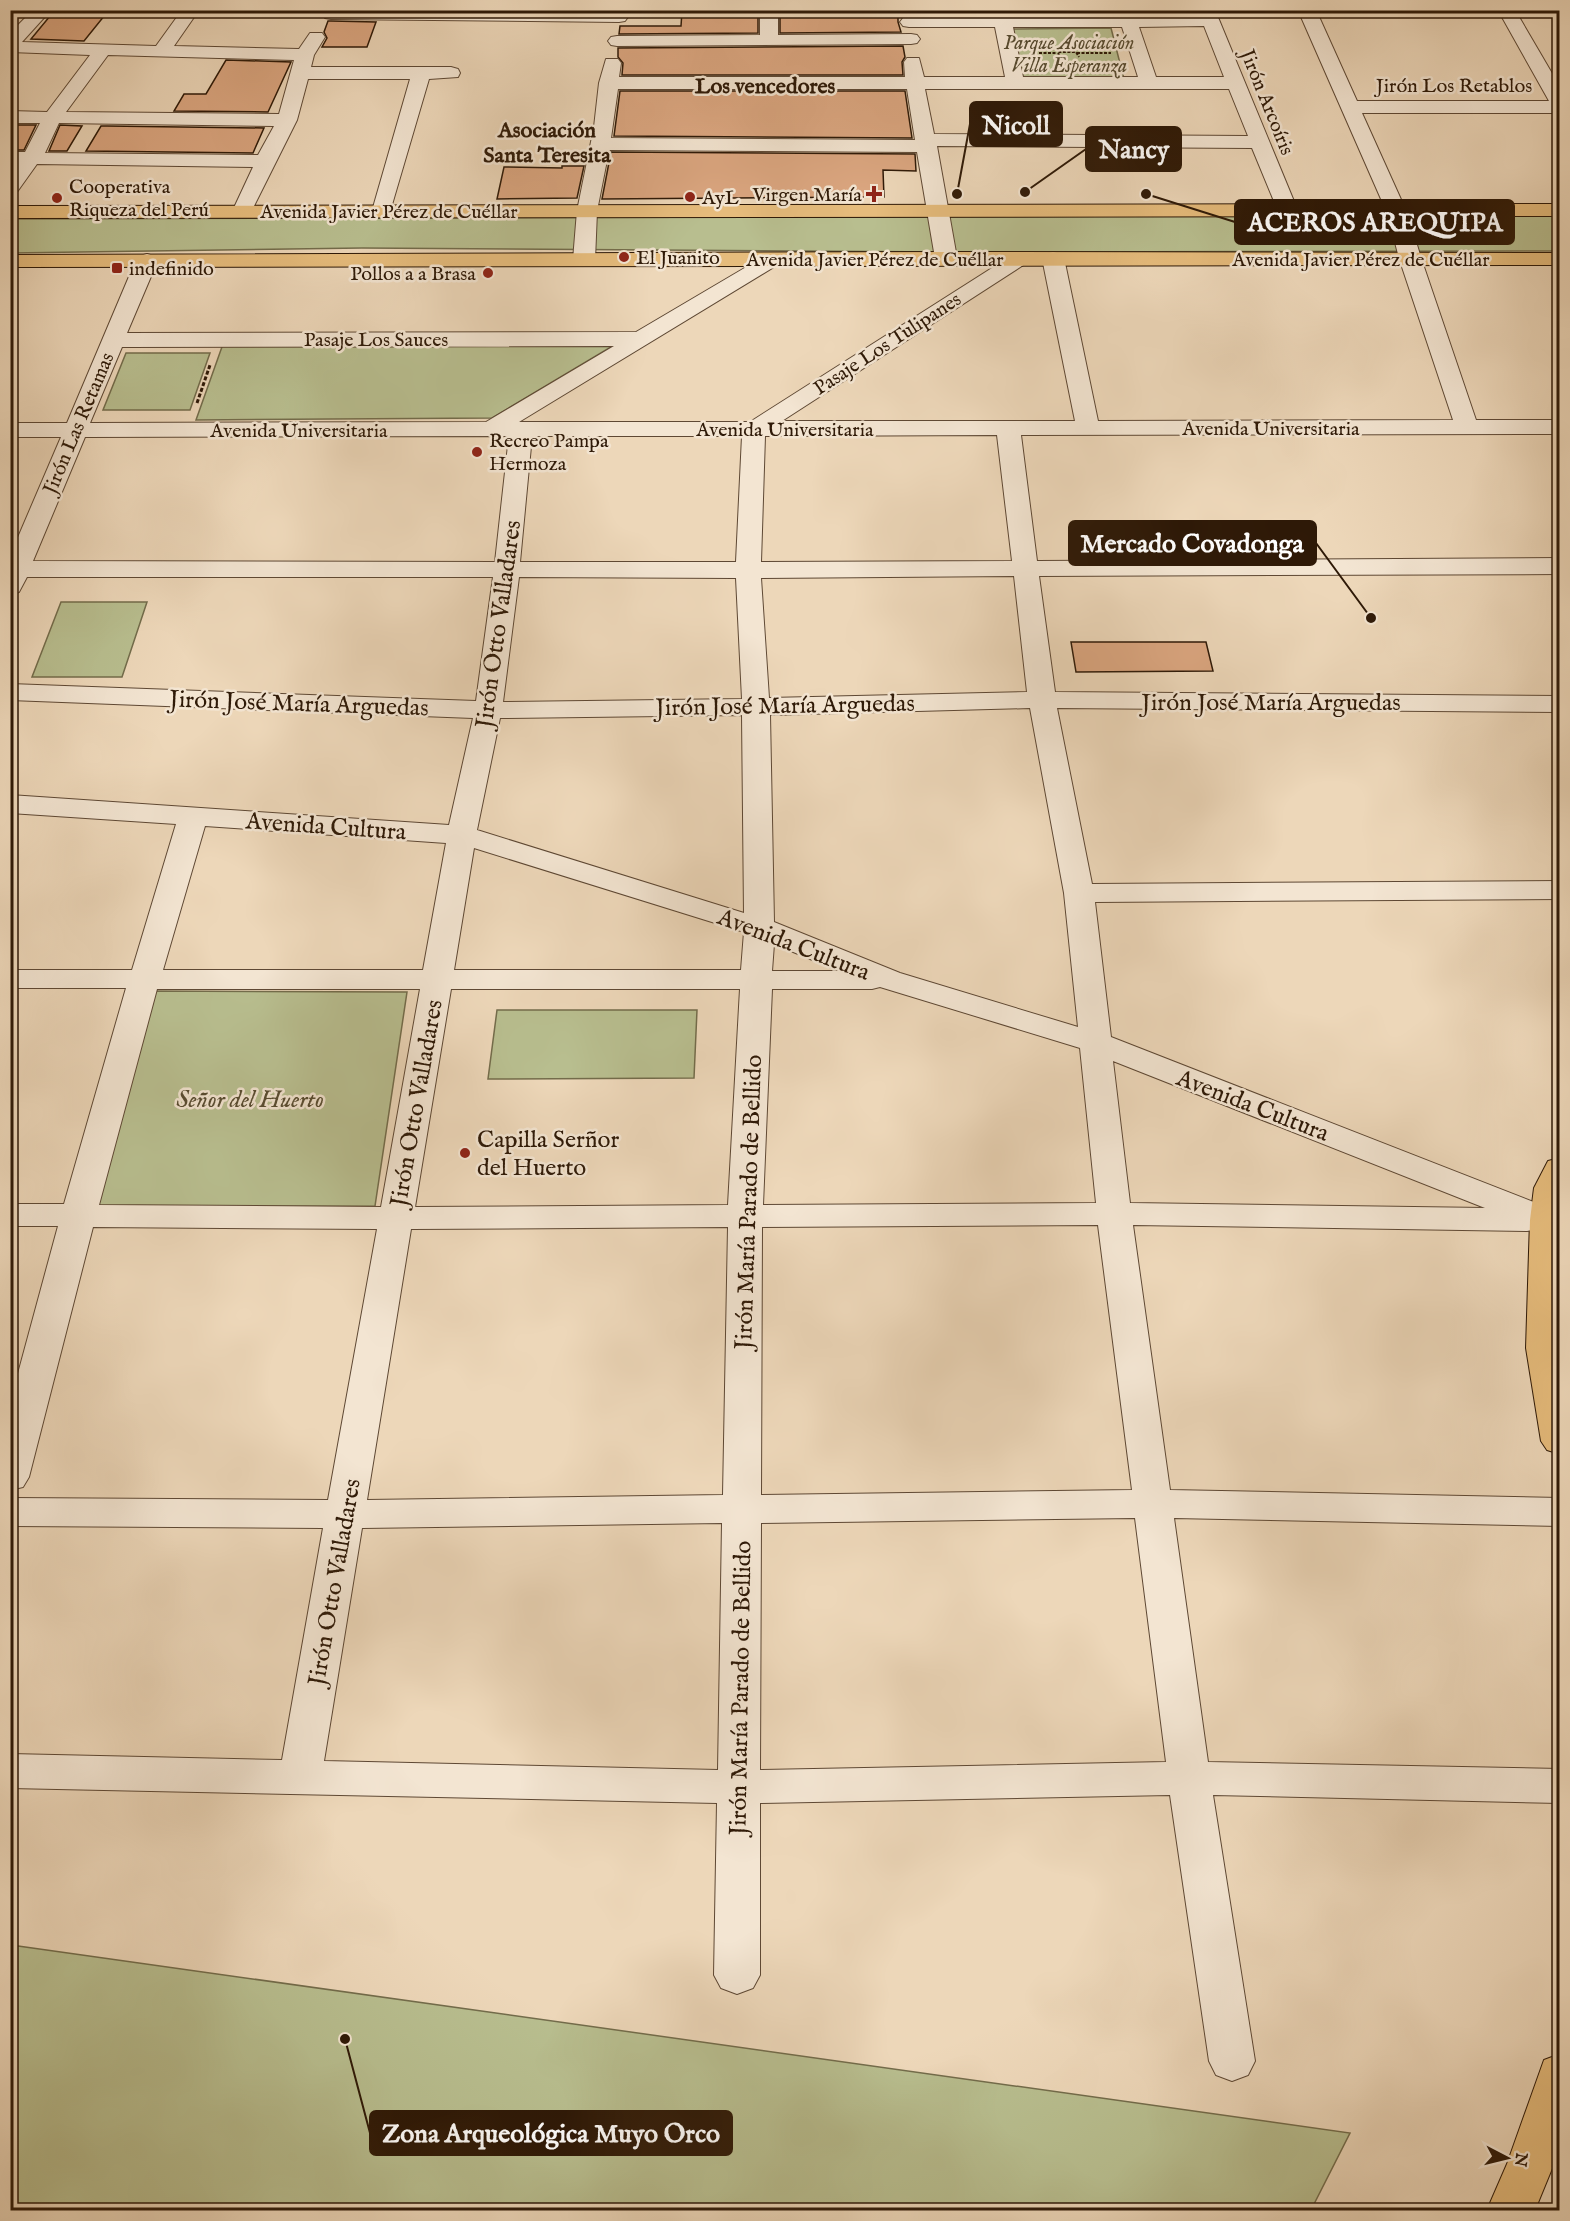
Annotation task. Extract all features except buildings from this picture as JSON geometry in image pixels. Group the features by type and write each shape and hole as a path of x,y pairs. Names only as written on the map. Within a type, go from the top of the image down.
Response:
{"highway":[{"name":"Avenida Javier Pérez de Cuéllar","path":"10,212 1560,210"},
{"name":"Avenida Javier Pérez de Cuéllar","path":"10,261 1560,259"},
{"path":"1554,1192 1553,1303 1544,1348 1560,1441"},
{"path":"1511,2211 1531,2164 1560,2074"}],"street":[{"path":"10,46 43,10"},
{"path":"161,52 191,10"},
{"path":"769,10 769,41"},
{"path":"1307,10 1396,210 1467,427"},
{"path":"1506,10 1560,106"},
{"path":"242,212 287,120 303,64 332,12 619,14 617,41 608,83 602,136 588,211 584,260"},
{"path":"617,41 769,41 909,24 1129,22 1209,16"},
{"name":"Jirón Arcoíris","path":"1209,16 1288,211"},
{"path":"1003,22 1015,82"},
{"path":"1129,22 1149,83"},
{"path":"909,24 915,83 946,258"},
{"path":"10,46 161,52 421,73 451,73"},
{"path":"10,188 33,158 53,117 102,51"},
{"path":"382,211 421,73"},
{"path":"608,83 1235,83"},
{"name":"Jirón Los Retablos","path":"1349,107 1560,106"},
{"path":"10,117 287,120"},
{"path":"602,136 1259,142"},
{"path":"10,158 265,161"},
{"name":"Pasaje Los Tulipanes","path":"754,429 1021,258"},
{"path":"1053,258 1088,428"},
{"name":"Jirón Las Retamas","path":"13,575 147,260"},
{"path":"489,430 772,260"},
{"name":"Pasaje Los Sauces","path":"113,340 639,339"},
{"name":"Avenida Universitaria","path":"10,430 1560,427"},
{"path":"1008,428 1042,700 1079,893 1114,1215 1189,1778 1232,2061"},
{"name":"Jirón Otto Valladares","path":"300,1776 462,835 488,710 507,569 521,429"},
{"name":"Jirón María Parado de Bellido","path":"737,1976 745,1215 759,927 756,707 748,570 754,429"},
{"path":"13,575 507,569 1560,566"},
{"name":"Jirón José María Arguedas","path":"10,692 488,710 756,707 1042,700 1560,704"},
{"name":"Avenida Cultura","path":"10,804 462,835 759,927 889,980 1094,1042 1554,1192"},
{"path":"10,1477 78,1215 143,980 193,817"},
{"path":"1079,893 1560,890"},
{"path":"10,980 756,978 889,980"},
{"path":"10,1215 396,1218 1114,1215 1554,1192"},
{"path":"10,1512 346,1514 1153,1504 1560,1512"},
{"path":"10,1771 738,1787 1189,1778 1560,1786"}],"path":[{"path":"1066,57 1056,53 1067,50 1077,53 1072,57"},
{"path":"190,430 220,339"}],"green space":[{"name":"Parque Asociación Villa Esperanza","path":"1111,28 1124,79 1023,79 1013,29"},
{"path":"1559,215 1560,251 945,252 362,248 11,253 10,219"},
{"path":"223,344 616,344 492,418 196,420"},
{"path":"126,353 210,353 190,410 103,410"},
{"path":"61,602 147,602 122,677 32,677"},
{"name":"Señor del Huerto","path":"150,991 407,992 375,1206 92,1207"},
{"path":"497,1010 697,1010 694,1078 488,1079"},
{"path":"11,1945 1350,2133 1311,2210 11,2210"}],"place":[{"name":"Nancy","path":"1025,192"},
{"name":"Virgen María","path":"874,194"},
{"name":"Nicoll","path":"957,194"},
{"name":"ACEROS AREQUIPA","path":"1146,194"},
{"name":"AyL","path":"690,197"},
{"name":"Cooperativa Riqueza del Perú","path":"57,198"},
{"name":"El Juanito","path":"624,257"},
{"name":"indefinido","path":"117,268"},
{"name":"Pollos a a Brasa","path":"488,273"},
{"name":"Recreo Pampa Hermoza","path":"477,452"},
{"name":"Mercado Covadonga","path":"1371,618"},
{"name":"Capilla Serñor del Huerto","path":"465,1153"},
{"name":"Zona Arqueológica Muyo Orco","path":"345,2039"}],"district":[{"name":"Los vencedores","path":"765,85"},
{"name":"Asociación Santa Teresita","path":"547,142"}]}
